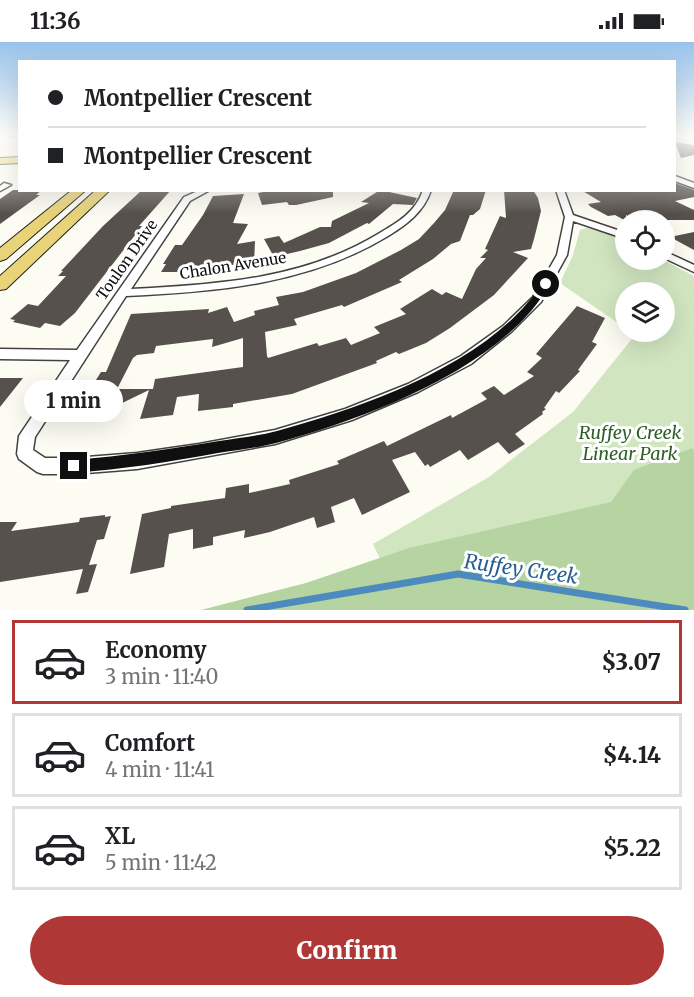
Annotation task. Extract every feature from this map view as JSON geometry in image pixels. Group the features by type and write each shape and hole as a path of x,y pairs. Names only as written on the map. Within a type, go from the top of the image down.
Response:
{"main road":[{"path":"0,256 78,192"},
{"path":"0,285 102,192"}],"street":[{"path":"676,178 694,186"},
{"name":"Toulon Drive","path":"203,192 187,199 79,355 27,436 26,454 43,466 136,461 275,437 347,415 413,388 466,360 507,329 537,299 562,255 568,217"},
{"name":"Chalon Avenue","path":"123,293 218,286 279,276 339,258 381,238 410,218 427,192"},
{"path":"561,192 568,217 615,232"},
{"path":"675,260 694,269"},
{"path":"0,354 79,355"}],"green space":[{"name":"Ruffey Creek Linear Park","path":"587,228 615,237 615,270 675,270 675,266 694,276 694,497 381,561 373,544 489,477 573,412 629,342 675,342 675,282 615,282 615,321 560,283 573,255 580,230"},
{"path":"692,448 694,450 694,610 201,610 306,583 409,548 611,502 634,470"}],"building":[{"path":"676,183 694,190 694,197 675,201 694,210 694,220 675,220 675,210 615,210 615,215 608,216 588,204 601,202 584,192 676,192"},
{"path":"13,190 40,192 36,195 40,195 0,224 0,199"},
{"path":"140,192 169,192 139,226 142,226 75,313 60,326 45,323 40,328 13,322 15,320 10,319 28,304 38,306 66,276 58,276 63,271 61,271 103,226"},
{"path":"333,192 333,197 296,205 289,205 287,202 262,205 258,193"},
{"path":"377,192 389,192 417,198 413,205 393,204 369,224 329,243 300,251 274,257 264,239 279,236 284,243 320,227 331,227 332,221 369,203 361,202"},
{"path":"453,192 485,192 480,209 470,215 460,241 451,244 433,259 399,280 402,282 344,307 342,305 294,319 297,325 265,332 268,358 317,343 319,346 346,338 351,345 380,333 374,327 406,314 400,309 432,289 442,295 446,292 462,299 476,269 486,258 480,258 488,250 485,249 500,216 506,218 504,192 534,192 541,211 531,249 513,252 528,258 494,295 426,343 399,354 396,352 376,361 377,363 292,394 233,404 233,407 198,411 199,394 177,397 173,415 140,419 149,390 116,406 109,420 70,421 101,372 106,372 131,314 209,309 208,313 227,307 234,322 255,315 254,311 279,305 276,297 303,292 356,273 419,239 445,210","holes":["243,338 243,367 155,379 153,389 117,389 133,358 137,355 154,353 156,346 213,339 212,347"]},
{"path":"244,194 233,223 248,224 237,244 255,241 254,264 186,267 183,272 161,272 166,264 163,264 175,245 182,245 213,196"},
{"path":"694,232 694,250 675,240 675,236"},
{"path":"577,306 605,318 592,342 597,344 578,370 580,371 559,393 556,391 544,408 546,409 542,412 543,414 515,434 525,444 509,454 498,442 468,460 460,450 430,467 428,464 425,466 415,452 392,460 410,492 362,515 354,498 331,507 335,522 317,528 314,517 244,538 245,530 213,537 213,545 193,549 193,529 169,534 164,567 130,574 142,514 171,508 171,506 225,498 226,488 249,484 249,493 290,484 289,480 339,464 337,461 384,441 387,446 451,415 452,418 487,399 481,393 494,386 504,395 534,376 527,372 542,358 536,354"},
{"path":"0,378 23,378 0,407"},
{"path":"105,515 105,517 111,516 104,539 97,540 89,565 97,564 88,592 76,594 83,569 0,582 0,522 17,522 11,531 79,522 80,518"}],"waterway":[{"name":"Ruffey Creek","path":"247,610 458,574 685,610"}],"route":[{"path":"74,466 136,461 275,437 347,415 413,388 466,360 507,329 537,299 546,284"}]}
